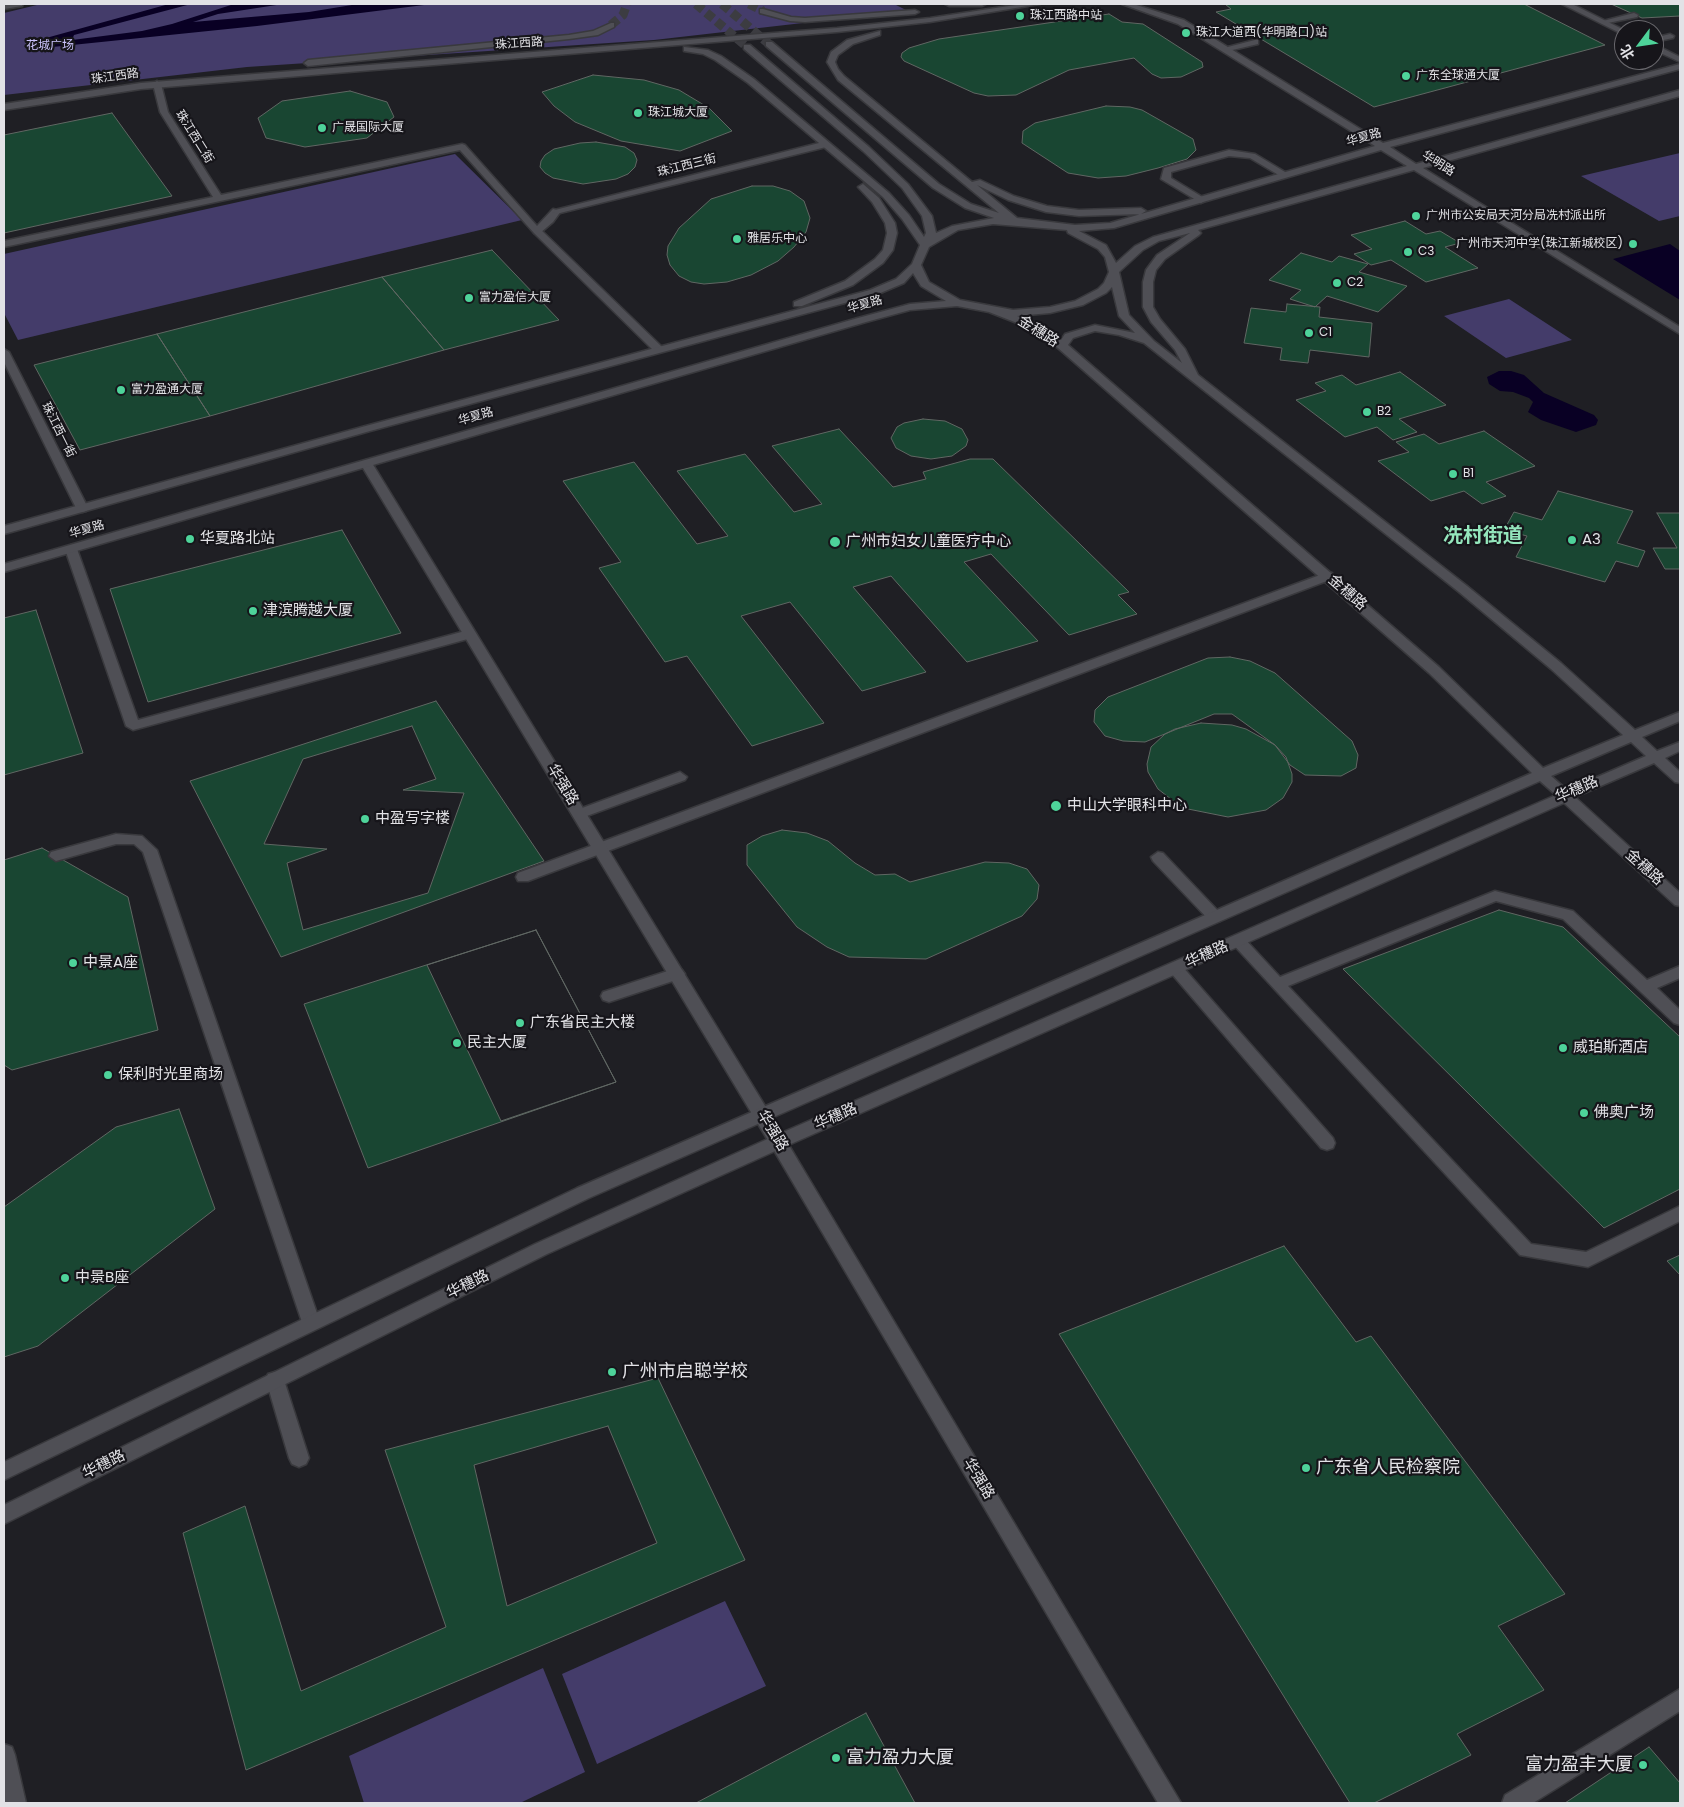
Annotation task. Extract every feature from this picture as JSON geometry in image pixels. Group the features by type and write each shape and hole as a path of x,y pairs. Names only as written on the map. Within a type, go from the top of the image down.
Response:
{"main road":[{"path":"4,7 18,4"},
{"path":"949,4 982,8"},
{"path":"763,11 790,19 805,20 1016,4"},
{"name":"珠江西路","path":"4,107 157,84 634,48 895,24 982,8 1036,4"},
{"path":"1126,4 1181,22"},
{"path":"1566,4 1614,28"},
{"path":"1168,5 1181,22"},
{"path":"982,8 859,38 834,54 831,62 841,78 1014,221"},
{"path":"1603,22 1634,15"},
{"name":"华明路","path":"1181,22 1680,330"},
{"path":"141,86 326,60 569,38 595,33 611,25"},
{"path":"1664,38 1670,36"},
{"path":"1224,49 1255,42"},
{"path":"769,44 953,199 980,211 1014,221"},
{"path":"634,48 687,49 705,52 718,58 751,81 896,206 925,245 931,233 927,216 905,186 747,47"},
{"path":"1664,52 1680,60"},
{"name":"华夏路","path":"4,568 366,463 844,313 900,281 916,265 925,245 940,234 955,228 973,224 1014,221 1055,226 1096,228 1111,226 1384,146 1680,66"},
{"name":"珠江西二街","path":"157,84 164,112 219,199"},
{"name":"华夏路","path":"4,530 692,340 844,313 957,303 1013,313 1050,310 1079,303 1102,291 1109,284 1114,271 1139,248 1156,239 1680,93"},
{"path":"692,340 827,294 864,274 888,250 892,232 885,212 812,134"},
{"name":"珠江西三街","path":"525,218 823,145"},
{"path":"4,244 462,147 525,218 658,349"},
{"path":"1201,200 1166,179 1167,170 1229,153 1252,156 1285,175"},
{"path":"945,163 1011,198 1054,210 1100,213 1145,210 1187,204"},
{"path":"537,230 550,220 556,211"},
{"path":"1196,380 1180,349 1155,320 1148,306 1148,282 1151,270 1161,257 1176,245 1218,221"},
{"name":"华夏路","path":"1055,226 1089,239 1102,247 1110,257 1114,271"},
{"name":"华夏路","path":"916,265 918,273 926,284 957,303"},
{"path":"1114,271 1117,293 1124,316 1150,343 1463,588 1550,661 1680,779"},
{"name":"金穗路","path":"994,311 1034,326 1062,346 1434,670 1564,796 1680,901"},
{"path":"1062,346 1069,336 1095,328 1134,336 1150,343"},
{"name":"珠江西一街","path":"4,352 82,508"},
{"name":"华强路","path":"366,463 762,1115 1170,1803"},
{"path":"71,549 133,726 470,634"},
{"path":"522,877 1328,576"},
{"name":"华穗路","path":"4,1470 311,1322 575,1198 1541,774 1680,716"},
{"name":"华穗路","path":"4,1515 541,1250 778,1142 1176,969 1680,746"},
{"path":"579,814 680,777"},
{"path":"56,856 116,839 138,839 150,850 311,1322"},
{"path":"1158,857 1215,917"},
{"path":"1277,984 1495,896 1568,915 1680,1019"},
{"path":"1238,941 1526,1250 1588,1260 1680,1213"},
{"path":"1176,969 1327,1142"},
{"path":"1646,986 1680,972"},
{"path":"609,996 677,974"},
{"path":"275,1380 299,1458"},
{"path":"1513,1803 1680,1699"},
{"path":"4,1755 15,1803"}],"green space":[{"name":"花城广场","path":"41,4 894,4 908,11 654,40 247,67 4,95 4,13"},
{"path":"1680,153 1680,216 1659,221 1581,176"},
{"path":"455,154 522,220 18,340 4,313 4,254"},
{"path":"1509,299 1572,340 1506,358 1444,316"},
{"path":"725,1601 766,1686 597,1764 562,1674"},
{"path":"543,1668 585,1772 520,1803 364,1803 349,1756"}],"shaded area":[{"path":"169,4 191,4 74,35 72,40 142,31 172,24 234,4 283,4 218,14 193,22 309,12 358,4 432,4 257,26 33,49 28,43"},
{"path":"1670,244 1680,251 1680,300 1613,259"},
{"path":"1499,371 1511,371 1524,375 1544,393 1594,415 1598,420 1596,425 1576,432 1541,420 1528,412 1533,402 1529,398 1513,392 1500,391 1489,384 1487,377"}],"building":[{"name":"广东全球通大厦","path":"1225,4 1524,4 1605,45 1374,107 1216,12 1231,9"},
{"path":"1611,4 1680,4 1680,16 1642,18"},
{"path":"1109,14 1122,22 1143,24 1202,62 1203,67 1181,77 1161,78 1152,74 1134,58 1069,70 1016,95 988,96 974,93 904,61 901,57 902,53 909,48 939,39"},
{"name":"珠江城大厦","path":"593,75 644,80 679,90 709,108 732,131 680,151 621,141 575,122 554,106 542,92"},
{"name":"广晟国际大厦","path":"350,91 387,102 394,117 367,138 305,147 266,138 258,118 282,101"},
{"path":"1106,106 1130,107 1142,110 1193,139 1196,150 1187,159 1158,168 1126,176 1098,178 1068,173 1022,143 1023,131 1035,123"},
{"path":"112,113 172,196 4,233 4,135"},
{"path":"596,142 625,147 634,153 637,160 635,167 628,174 616,179 583,184 553,178 540,167 545,155 554,149 580,143"},
{"name":"雅居乐中心","path":"752,186 773,186 790,191 804,201 810,218 806,232 794,247 778,261 751,275 727,282 704,284 691,282 679,276 670,265 667,255 668,246 679,228 711,199"},
{"name":"C3","path":"1405,221 1426,234 1440,231 1460,243 1445,247 1478,268 1426,282 1391,260 1371,265 1354,254 1372,249 1351,235"},
{"name":"富力盈信大厦","path":"492,250 559,320 444,350 382,277"},
{"name":"C2","path":"1301,253 1332,262 1339,256 1368,264 1359,272 1407,286 1378,312 1327,296 1315,307 1290,299 1301,290 1269,280"},
{"path":"382,277 444,350 210,416 157,334"},
{"name":"C1","path":"1287,304 1320,307 1319,317 1372,323 1369,357 1310,350 1308,363 1280,360 1282,348 1244,343 1251,308 1286,312"},
{"name":"富力盈通大厦","path":"157,334 210,416 80,450 34,365"},
{"name":"B2","path":"1400,372 1446,405 1399,419 1417,432 1393,440 1377,427 1345,437 1296,400 1326,391 1315,383 1342,375 1356,385"},
{"path":"923,419 945,421 962,429 968,440 966,446 952,456 931,459 911,456 896,448 891,438 897,427 904,423"},
{"path":"839,429 893,487 926,479 923,472 970,459 993,459 1129,592 1118,595 1137,614 1069,635 991,554 964,562 1038,641 967,662 891,576 853,587 926,672 862,691 790,602 741,616 824,723 752,746 687,656 665,662 599,568 621,562 563,481 634,462 697,544 728,536 677,471 745,454 794,512 822,504 772,446"},
{"name":"B1","path":"1484,431 1535,466 1486,482 1506,496 1482,504 1464,491 1431,501 1378,461 1409,452 1396,442 1424,434 1439,444"},
{"name":"A3","path":"1558,491 1633,511 1617,543 1645,551 1638,567 1616,561 1605,582 1516,557 1527,536 1504,530 1514,512 1542,520"},
{"path":"1657,513 1680,513 1680,569 1665,569 1653,548 1677,548"},
{"name":"津滨腾越大厦","path":"342,530 401,633 148,702 110,589"},
{"path":"36,610 83,753 4,775 4,618"},
{"path":"1230,657 1250,661 1275,673 1352,741 1358,755 1356,768 1341,776 1305,775 1290,765 1275,745 1232,714 1214,714 1145,742 1123,741 1105,736 1094,722 1095,710 1108,697 1208,658"},
{"path":"436,701 544,861 281,957 190,781"},
{"path":"1201,723 1232,725 1246,729 1275,745 1286,757 1292,774 1292,782 1283,798 1266,810 1228,817 1188,809 1176,803 1158,789 1148,772 1147,764 1151,747 1165,734 1175,729"},
{"name":"中盈写字楼","path":"412,726 436,779 403,790 464,793 428,893 303,930 287,863 327,849 264,844 303,759"},
{"path":"782,830 807,833 828,841 855,863 875,875 895,874 910,882 985,862 1009,863 1027,869 1039,885 1037,899 1022,916 926,959 849,957 827,947 797,927 747,865 747,845 762,836"},
{"name":"中景A座","path":"42,848 128,897 158,1030 12,1070 4,1065 4,860"},
{"name":"佛奥广场","path":"1499,910 1563,927 1680,1037 1680,1189 1604,1228 1343,969"},
{"name":"民主大厦","path":"536,930 616,1082 368,1168 304,1004"},
{"name":"广东省民主大楼","path":"536,930 616,1082 501,1121 427,965"},
{"name":"中景B座","path":"179,1109 215,1209 38,1346 4,1357 4,1207 116,1127"},
{"name":"广东省人民检察院","path":"1284,1246 1356,1342 1371,1336 1565,1594 1498,1626 1544,1690 1457,1734 1471,1755 1374,1803 1350,1803 1059,1334"},
{"path":"1680,1255 1680,1275 1667,1261"},
{"path":"658,1378 745,1560 246,1770 183,1533 245,1506 301,1691 446,1627 385,1450","holes":["608,1426 657,1543 507,1606 474,1465"]},
{"name":"富力盈力大厦","path":"866,1713 915,1803 696,1803"},
{"name":"富力盈丰大厦","path":"1649,1747 1680,1783 1680,1803 1565,1803"}],"tunnel":[{"path":"611,25 623,15 627,4"},
{"path":"696,4 747,47"},
{"path":"722,4 769,44"},
{"path":"749,4 763,11"}],"place":[{"name":"珠江西路中站","path":"1020,16"},
{"name":"珠江大道西(华明路口)站","path":"1186,33"},
{"name":"广东全球通大厦","path":"1406,76"},
{"name":"珠江城大厦","path":"638,113"},
{"name":"广晟国际大厦","path":"322,128"},
{"name":"广州市公安局天河分局冼村派出所","path":"1416,216"},
{"name":"雅居乐中心","path":"737,239"},
{"name":"广州市天河中学(珠江新城校区)","path":"1633,244"},
{"name":"C3","path":"1408,252"},
{"name":"C2","path":"1337,283"},
{"name":"富力盈信大厦","path":"469,298"},
{"name":"C1","path":"1309,333"},
{"name":"富力盈通大厦","path":"121,390"},
{"name":"B2","path":"1367,412"},
{"name":"B1","path":"1453,474"},
{"name":"华夏路北站","path":"190,539"},
{"name":"A3","path":"1572,540"},
{"name":"广州市妇女儿童医疗中心","path":"835,542"},
{"name":"津滨腾越大厦","path":"253,611"},
{"name":"中山大学眼科中心","path":"1056,806"},
{"name":"中盈写字楼","path":"365,819"},
{"name":"中景A座","path":"73,963"},
{"name":"广东省民主大楼","path":"520,1023"},
{"name":"民主大厦","path":"457,1043"},
{"name":"威珀斯酒店","path":"1563,1048"},
{"name":"保利时光里商场","path":"108,1075"},
{"name":"佛奥广场","path":"1584,1113"},
{"name":"中景B座","path":"65,1278"},
{"name":"广州市启聪学校","path":"612,1372"},
{"name":"广东省人民检察院","path":"1306,1468"},
{"name":"富力盈力大厦","path":"836,1758"},
{"name":"富力盈丰大厦","path":"1643,1765"}],"district":[{"name":"冼村街道","path":"1483,537"}]}
